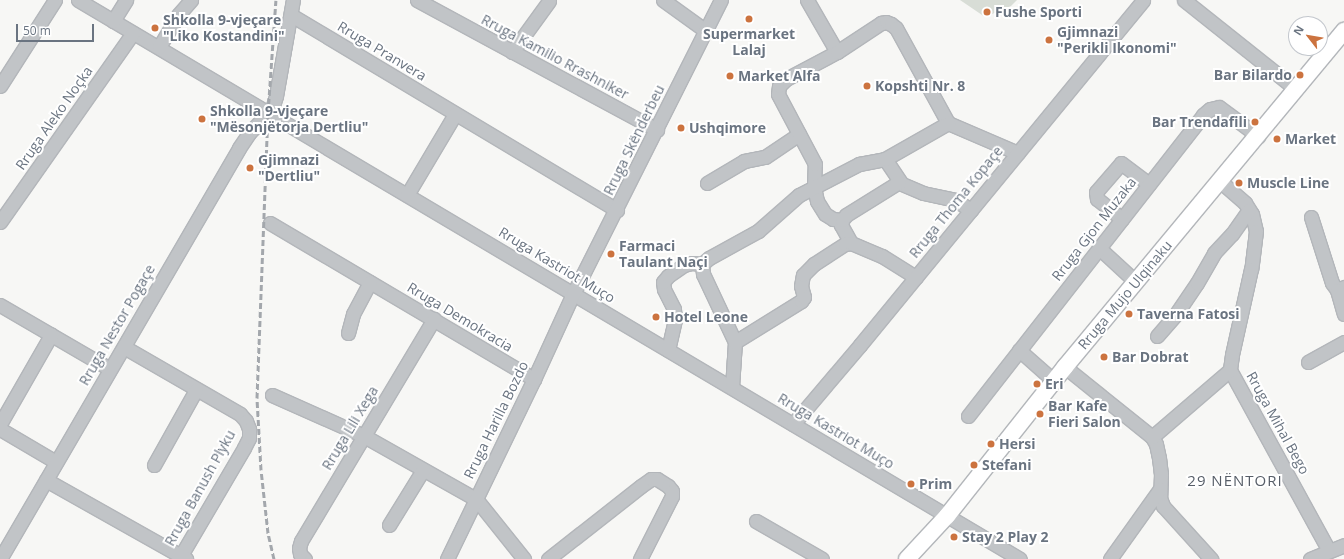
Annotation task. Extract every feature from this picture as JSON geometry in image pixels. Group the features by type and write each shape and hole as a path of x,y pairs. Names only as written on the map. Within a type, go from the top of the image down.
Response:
{"main road":[{"name":"Rruga Mujo Ulqinaku","path":"907,559 947,516 1054,381 1221,182 1344,32"}],"street":[{"path":"0,86 54,0"},
{"name":"Rruga Kastriot Muço","path":"78,0 1020,559"},
{"path":"113,21 126,0"},
{"path":"158,47 178,16 191,0"},
{"name":"Rruga Nestor Pogaçe","path":"5,557 56,462 242,143 259,121 268,113 276,96 292,15 293,0"},
{"name":"Rruga Kamilio Rrashniker","path":"417,0 657,130"},
{"path":"535,0 552,1"},
{"path":"663,0 706,31"},
{"name":"Rruga Skënderbeu","path":"573,294 617,210 722,0"},
{"path":"807,0 837,52"},
{"name":"Rruga Thoma Kopaçe","path":"793,424 916,277 1143,0"},
{"path":"1184,0 1296,89"},
{"path":"512,52 552,1"},
{"name":"Rruga Pranvera","path":"292,15 617,210"},
{"path":"842,220 833,219 825,214 817,201 814,187 815,164 781,102 778,94 779,86 786,79 837,52 881,23 886,22 896,28 948,123 1018,153"},
{"name":"Rruga Aleko Noçka","path":"0,222 133,33"},
{"name":"Rruga Gjon Muzaka","path":"968,416 1210,108 1219,107 1227,111 1258,136"},
{"path":"407,195 455,114"},
{"path":"668,350 675,319 674,309 664,289 663,282 668,276 684,265 692,263 702,264 709,258 758,231 796,198 814,187 859,164 885,159 948,123"},
{"path":"707,183 744,161 765,157 799,134"},
{"path":"885,159 899,182 923,193 955,200 971,210"},
{"path":"1122,219 1097,199 1096,192 1121,163 1149,184"},
{"path":"851,243 842,225 842,220 846,215 899,182"},
{"name":"Rruga Mihal Bego","path":"1221,182 1233,190 1249,210 1255,223 1256,241 1230,370 1329,551"},
{"path":"1157,336 1176,314 1198,283 1214,253 1232,234 1249,210"},
{"path":"1311,217 1332,283 1341,288 1344,314"},
{"name":"Rruga Demokracia","path":"270,223 434,319 534,380"},
{"path":"734,342 801,301 804,297 801,280 806,272 841,246 851,243 882,256 916,277"},
{"path":"1099,248 1136,282"},
{"path":"702,264 703,274 734,342 732,388"},
{"path":"348,333 353,314 370,282"},
{"name":"Rruga Harilla Bozdo","path":"447,559 534,380 573,294"},
{"path":"0,305 110,369"},
{"name":"Rruga Lili Xega","path":"303,557 299,548 301,541 434,319"},
{"path":"0,424 51,335"},
{"path":"1308,362 1344,342"},
{"name":"Rruga Banush Plyku","path":"124,347 196,390 240,414 248,425 249,438 182,558"},
{"path":"1019,350 1054,381"},
{"path":"1066,367 1152,437 1156,444 1159,458 1161,474 1160,489 1163,506 1168,514 1211,559"},
{"path":"1152,437 1230,370"},
{"path":"154,465 196,390"},
{"path":"272,395 364,436 476,499 524,559"},
{"path":"0,430 56,462"},
{"path":"389,525 423,470"},
{"path":"548,559 641,486 651,479 657,479 668,486 672,491 672,496 640,559"},
{"path":"46,480 182,558"},
{"path":"1110,559 1160,489"},
{"path":"756,521 822,559"},
{"path":"1310,559 1344,545"}],"shaded area":[{"name":"Fushe Sporti","path":"960,0 1017,0 1011,6 985,17"}],"railway":[{"path":"274,559 268,533 261,470 257,398 268,113 276,0"}],"place":[{"name":"Fushe Sporti","path":"987,12"},
{"name":"Supermarket Lalaj","path":"749,19"},
{"name":"Shkolla 9-vjeçare \"Liko Kostandini\"","path":"155,28"},
{"name":"Gjimnazi \"Perikli Ikonomi\"","path":"1049,40"},
{"name":"Bar Bilardo","path":"1300,75"},
{"name":"Market Alfa","path":"730,76"},
{"name":"Kopshti Nr. 8","path":"867,86"},
{"name":"Shkolla 9-vjeçare \"Mësonjëtorja Dertliu\"","path":"202,119"},
{"name":"Bar Trendafili","path":"1255,122"},
{"name":"Ushqimore","path":"681,128"},
{"name":"Market","path":"1277,139"},
{"name":"Gjimnazi \"Dertliu\"","path":"250,168"},
{"name":"Muscle Line","path":"1239,183"},
{"name":"Farmaci Taulant Naçi","path":"611,254"},
{"name":"Taverna Fatosi","path":"1129,314"},
{"name":"Hotel Leone","path":"656,317"},
{"name":"Bar Dobrat","path":"1104,357"},
{"name":"Eri","path":"1037,384"},
{"name":"Bar Kafe Fieri Salon","path":"1040,414"},
{"name":"Hersi","path":"991,444"},
{"name":"Stefani","path":"974,465"},
{"name":"Prim","path":"911,484"},
{"name":"Stay 2 Play 2","path":"954,537"}],"district":[{"name":"29 NËNTORI","path":"1235,481"}]}
